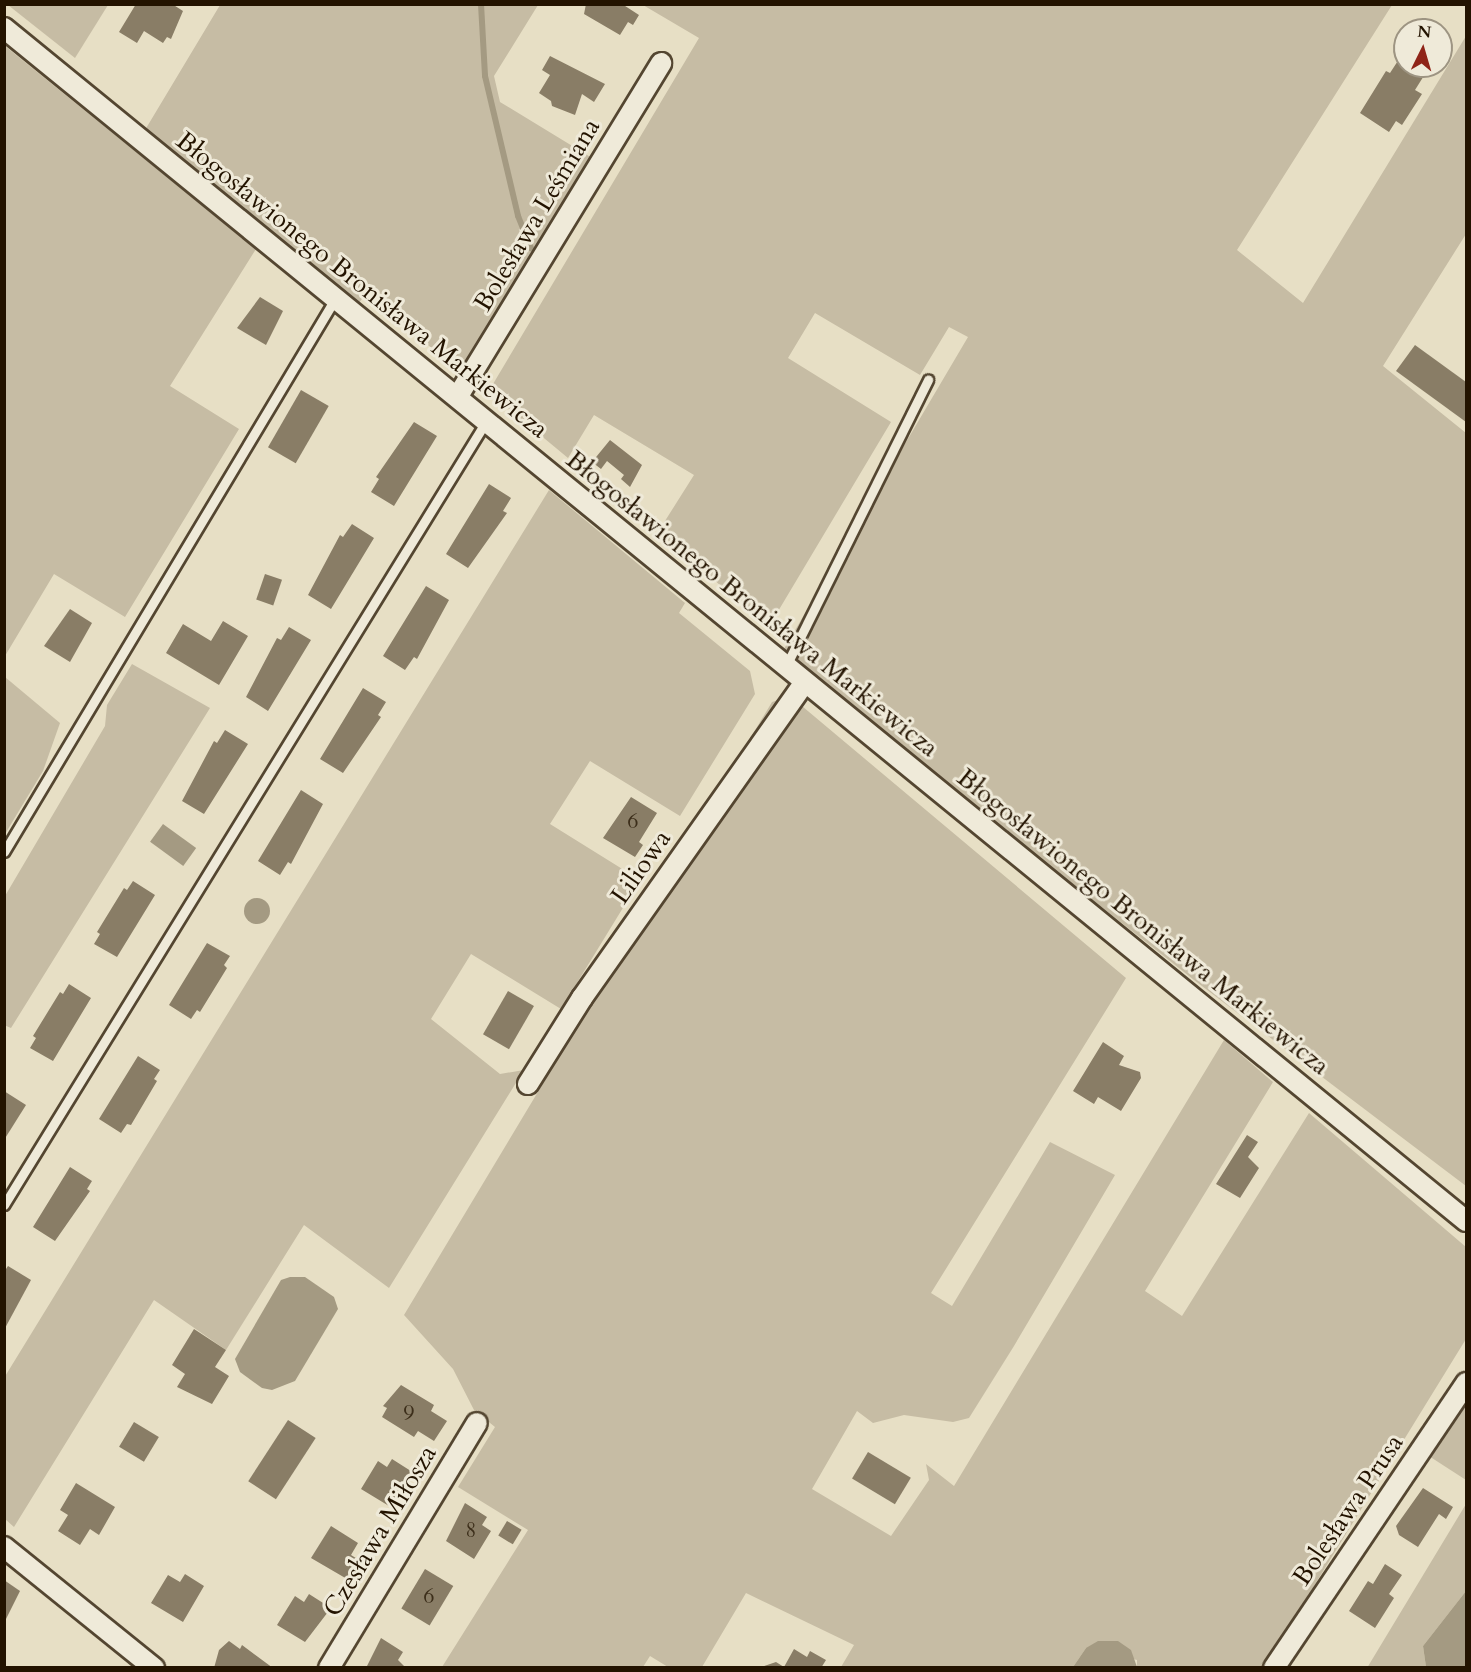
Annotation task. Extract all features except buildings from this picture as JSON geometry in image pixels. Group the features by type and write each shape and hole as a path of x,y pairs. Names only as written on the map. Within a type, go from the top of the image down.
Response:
{"street":[{"name":"Błogosławionego Bronisława Markiewicza","path":"4,28 334,299 458,396 785,668 1467,1221"},
{"name":"Bolesława Leśmiana","path":"458,396 661,63"},
{"name":"Liliowa","path":"528,1084 582,998 804,683"},
{"name":"Bolesława Prusa","path":"1274,1668 1467,1383"},
{"name":"Czesława Miłosza","path":"329,1668 477,1423"},
{"path":"4,1546 135,1661 154,1668"}],"lane":[{"path":"4,852 334,299"},
{"path":"785,668 928,380"},
{"path":"4,1205 487,420"}],"shaded area":[{"path":"8,5 108,5 75,58"},
{"path":"220,5 538,5 494,76 500,102 592,158 462,372 365,295 358,304 145,130"},
{"path":"643,5 1392,5 1237,250 1303,303 1440,78 1453,78 1453,57 1466,36 1466,234 1383,366 1466,433 1466,1186 1194,980 781,654 968,337 949,327 920,375 815,313 788,358 891,422 777,613 755,615 658,532 694,475 594,415 568,458 492,395 493,384 699,38"},
{"path":"5,46 256,249 170,386 239,429 125,617 54,574 5,656"},
{"path":"549,490 685,603 679,613 750,671 755,694 680,816 590,761 550,824 640,880 561,1009 471,954 431,1019 500,1074 524,1070 389,1288 304,1225 226,1350 154,1300 14,1527 5,1519 4,1378"},
{"path":"132,664 210,708 11,1028 4,1025 5,896 105,726 107,705"},
{"path":"5,677 60,723 43,771 5,834"},
{"path":"790,696 1126,978 931,1293 952,1306 1050,1142 1115,1175 1014,1346 969,1418 953,1422 904,1415 873,1423 857,1411 812,1489 891,1536 929,1480 926,1464 954,1486 1224,1040 1273,1082 1145,1291 1182,1316 1309,1113 1466,1247 1466,1339 1264,1667 1137,1667 1137,1660 1086,1648 1073,1667 841,1667 854,1645 746,1593 702,1667 668,1667 650,1656 643,1667 442,1667 528,1530 458,1487 495,1427 474,1410 453,1369 404,1315 772,702"},
{"path":"163,824 196,848 183,866 150,842"},
{"path":"257,898 266,902 270,911 266,920 257,924 248,920 244,911 248,902"},
{"path":"290,1277 305,1277 334,1297 338,1309 295,1381 272,1390 262,1388 240,1372 235,1359 281,1280"},
{"path":"1466,1372 1466,1480 1418,1449"},
{"path":"1466,1504 1466,1591 1423,1646 1426,1667 1367,1668"},
{"path":"1466,1591 1466,1667 1426,1667 1423,1646"},
{"path":"1098,1641 1118,1641 1131,1650 1137,1667 1073,1667 1086,1648"}],"waterway":[{"path":"481,4 485,76 518,216 531,248"}]}
